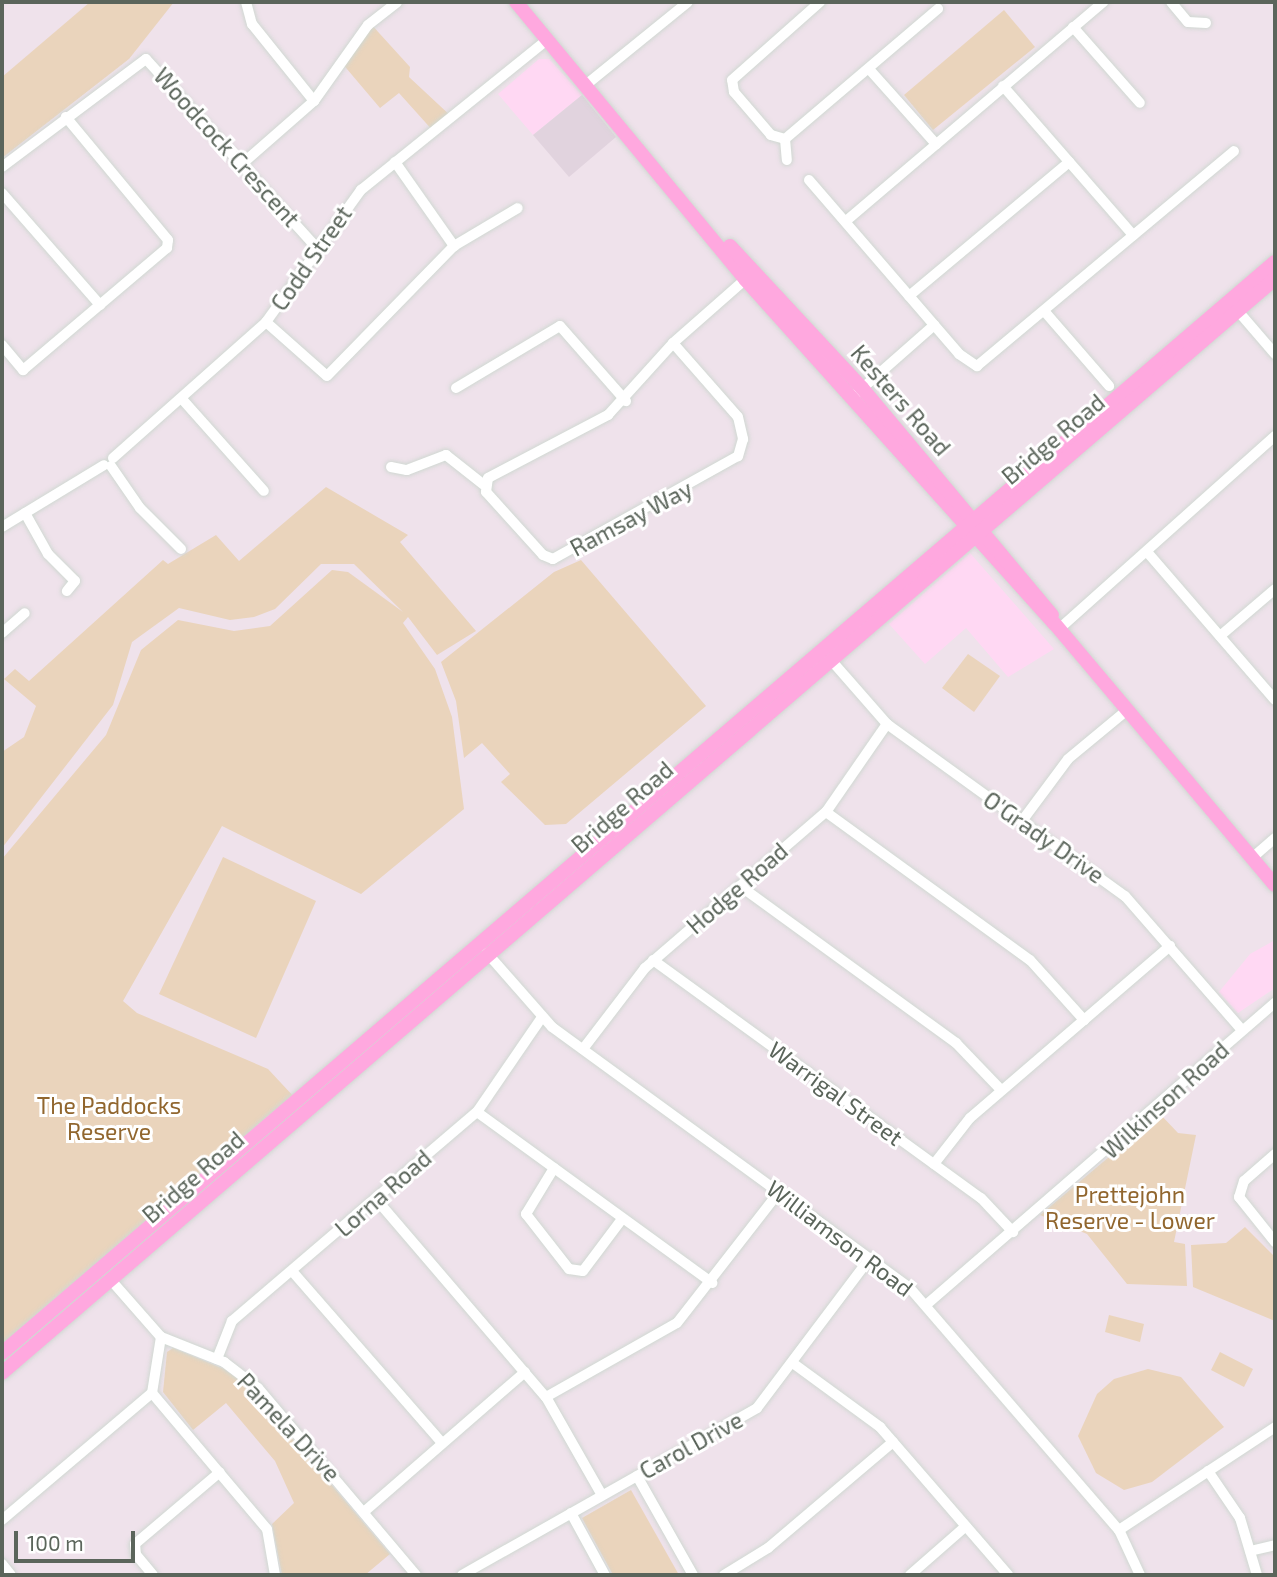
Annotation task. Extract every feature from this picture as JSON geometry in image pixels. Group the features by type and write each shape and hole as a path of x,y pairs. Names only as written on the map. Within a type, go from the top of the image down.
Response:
{"main road":[{"name":"Kesters Road","path":"516,2 750,275 973,528 1275,885"},
{"name":"Bridge Road","path":"2,1353 105,1274 388,1039 487,953 588,858 1234,306 1275,262"},
{"name":"Bridge Road","path":"973,528 991,504 1234,306 1275,279"},
{"name":"Kesters Road","path":"856,394 958,500 973,528"},
{"path":"958,500 991,504"},
{"name":"Bridge Road","path":"2,1373 105,1274 377,1027 477,942 588,858"},
{"path":"477,942 487,953"},
{"path":"377,1027 388,1039"}],"street":[{"path":"246,2 251,24 314,101"},
{"path":"242,164 314,101 368,25 397,2"},
{"path":"785,139 771,135 734,92 732,80 820,2"},
{"path":"846,221 1103,2"},
{"path":"1171,2 1188,22 1206,23"},
{"path":"587,84 681,4"},
{"path":"785,139 941,8"},
{"path":"1073,27 1140,103"},
{"name":"Codd Street","path":"2,527 109,463 182,399 266,322 316,247 354,197 548,39"},
{"name":"Woodcock Crescent","path":"2,167 146,59 316,247"},
{"path":"869,69 936,144"},
{"path":"1003,86 1133,235"},
{"path":"2,345 23,370 100,305 168,240 66,117"},
{"path":"785,139 787,160"},
{"path":"976,379 977,366 1045,312 1234,150"},
{"path":"396,162 454,246"},
{"path":"909,296 1069,162"},
{"path":"809,180 934,325 977,366"},
{"path":"2,193 100,305"},
{"path":"266,322 327,376 454,246 518,208"},
{"path":"391,467 407,470 446,455 484,485 626,401 673,342 750,275"},
{"path":"1234,306 1275,354"},
{"path":"1045,312 1109,386"},
{"path":"856,394 934,325"},
{"path":"456,388 560,326 626,401"},
{"name":"Ramsay Way","path":"484,485 543,555 554,559 733,462 743,439 737,417 673,342"},
{"path":"182,399 264,491"},
{"path":"1057,627 1148,553 1275,436"},
{"path":"109,463 140,508 181,549"},
{"path":"25,513 48,554 75,581 66,590"},
{"path":"1148,553 1275,700"},
{"path":"1220,636 1275,589"},
{"path":"2,634 25,613"},
{"name":"O'Grady Drive","path":"826,654 887,724 1118,889 1242,1030"},
{"path":"1022,821 1068,759 1126,711"},
{"name":"Hodge Road","path":"583,1049 653,960 826,812 887,724"},
{"path":"826,812 1030,960 1084,1020"},
{"path":"1252,858 1275,838"},
{"path":"740,886 956,1044 1000,1090"},
{"path":"934,1164 1000,1090 1170,946"},
{"name":"Williamson Road","path":"487,953 542,1017 870,1258 926,1305 1119,1530 1140,1575"},
{"name":"Warrigal Street","path":"653,960 934,1164 1013,1232"},
{"name":"Wilkinson Road","path":"926,1305 1275,1003"},
{"name":"Lorna Road","path":"216,1359 233,1321 477,1112 542,1017"},
{"path":"477,1112 712,1283"},
{"path":"1275,1154 1239,1193 1275,1242"},
{"path":"554,1168 526,1214 569,1269 583,1271 622,1219"},
{"path":"546,1397 672,1327 712,1283 779,1192"},
{"path":"376,1199 546,1397 602,1495"},
{"name":"Carol Drive","path":"462,1575 752,1411 794,1364 870,1258"},
{"path":"292,1271 442,1443"},
{"name":"Pamela Drive","path":"105,1274 161,1337 216,1359 258,1388 365,1511 416,1575"},
{"path":"2,1521 152,1393 161,1337"},
{"path":"794,1364 893,1441 1008,1575"},
{"path":"365,1511 525,1373"},
{"path":"152,1393 267,1529 275,1575"},
{"path":"1119,1530 1275,1427"},
{"path":"724,1575 768,1548 893,1441"},
{"path":"1208,1471 1240,1518 1257,1575"},
{"path":"153,1575 135,1555 135,1544 220,1472"},
{"path":"637,1476 693,1575"},
{"path":"571,1513 605,1575"},
{"path":"910,1575 966,1526"},
{"path":"1251,1551 1275,1545"},
{"path":"2,1564 10,1575"}],"shaded area":[{"path":"539,59 549,59 582,95 533,135 498,94"},
{"path":"582,95 616,137 569,177 533,135"},
{"path":"970,553 1054,649 1008,677 966,628 925,664 889,624"},
{"path":"1275,940 1275,988 1238,1013 1219,992 1250,954"}],"green space":[{"path":"90,2 174,2 129,59 2,158 2,77"},
{"path":"1004,10 1035,47 933,130 904,95"},
{"path":"370,23 410,67 409,77 453,118 434,132 399,93 380,108 341,62"},
{"name":"The Paddocks Reserve","path":"326,487 408,535 400,542 476,631 437,655 408,617 403,623 435,669 452,717 464,809 361,894 222,826 123,1001 137,1013 268,1069 295,1098 2,1353 2,859 106,735 141,650 178,620 234,631 270,626 332,570 348,572 403,612 354,564 321,564 275,609 254,617 230,620 179,608 132,642 113,705 2,848 2,752 24,737 36,706 4,679 15,669 29,681 163,560 168,564 216,535 239,561"},
{"path":"581,560 706,706 566,824 545,825 501,782 510,774 482,743 464,758 456,701 441,662 554,572"},
{"path":"968,654 1000,676 974,712 942,688"},
{"path":"223,857 316,901 256,1038 159,994"},
{"name":"Prettejohn Reserve - Lower","path":"1160,1114 1178,1133 1196,1135 1174,1242 1185,1244 1187,1286 1127,1284 1087,1234 1040,1215"},
{"path":"1245,1227 1275,1257 1275,1321 1193,1287 1191,1245 1226,1243"},
{"path":"1109,1315 1144,1324 1140,1342 1105,1332"},
{"path":"173,1348 224,1369 249,1387 390,1554 365,1575 282,1575 272,1524 294,1503 275,1461 226,1403 193,1430 163,1392 167,1352"},
{"path":"1220,1352 1253,1369 1244,1387 1211,1370"},
{"path":"1148,1369 1181,1377 1224,1427 1152,1482 1124,1490 1096,1473 1078,1436 1097,1394 1114,1379"},
{"path":"631,1490 679,1575 613,1575 582,1518"}]}
